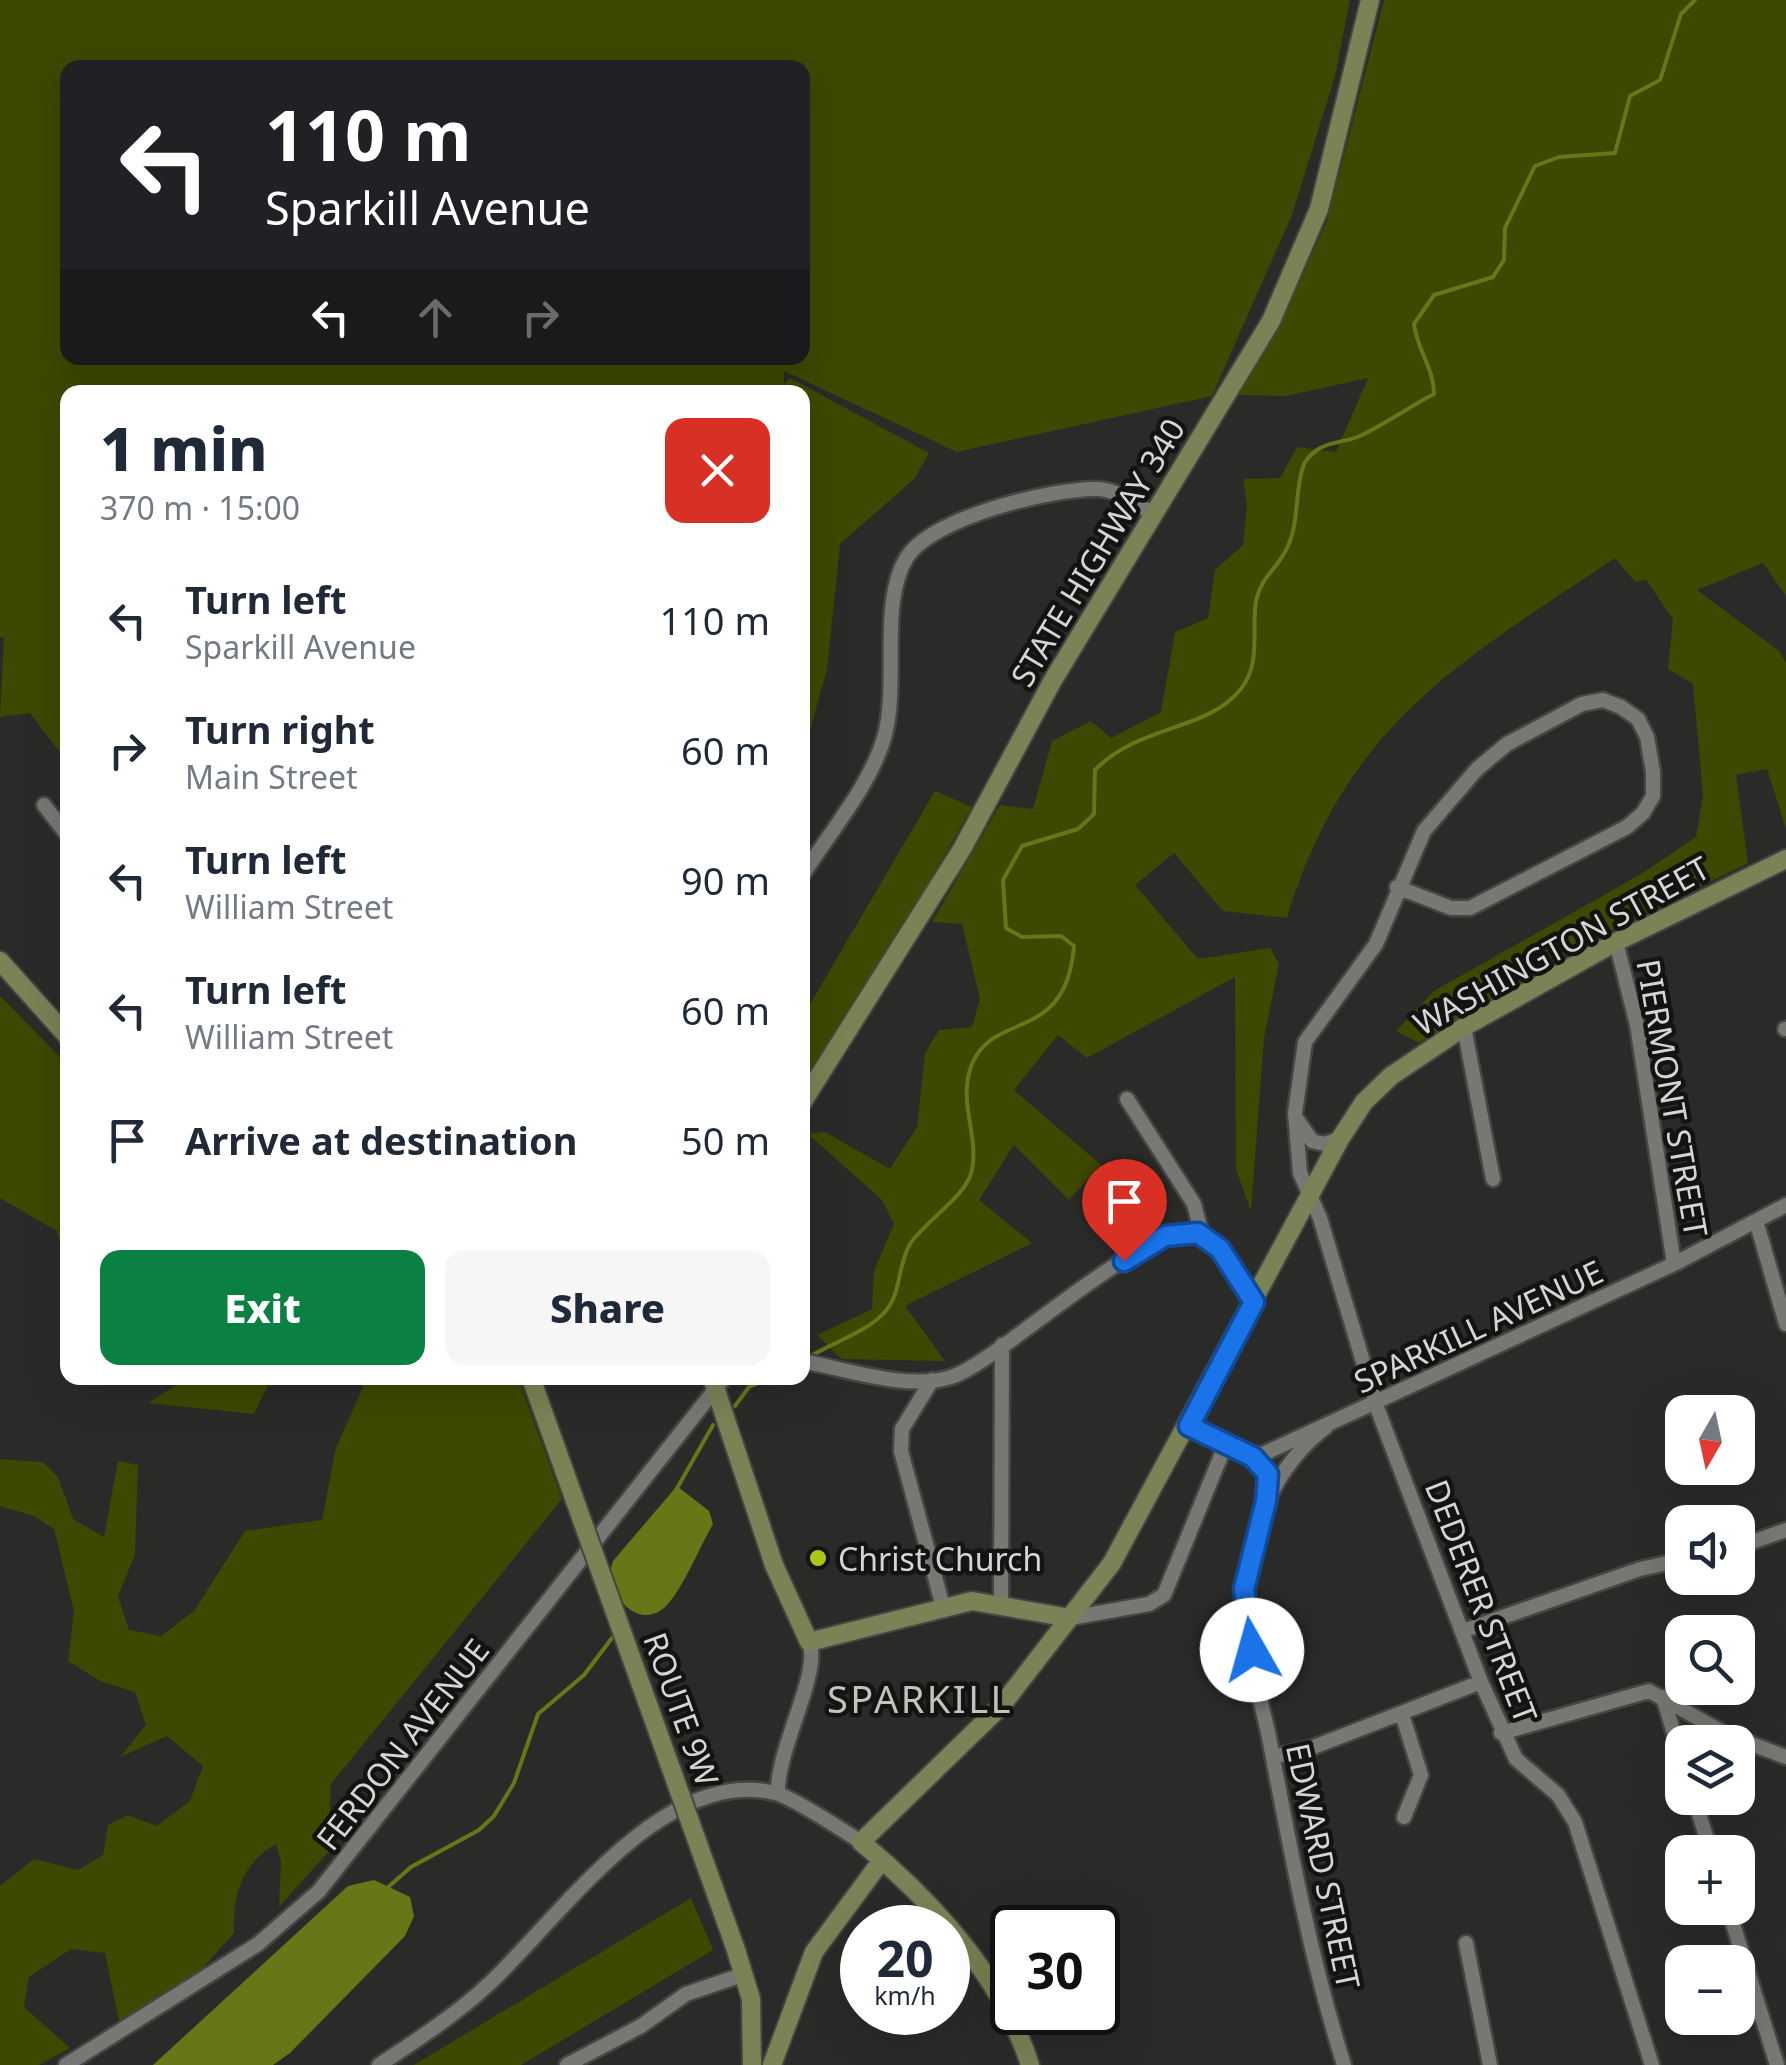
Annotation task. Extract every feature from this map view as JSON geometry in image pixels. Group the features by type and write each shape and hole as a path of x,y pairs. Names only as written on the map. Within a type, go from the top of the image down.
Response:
{"main road":[{"name":"STATE HIGHWAY 340","path":"810,1089 962,849 1053,680 1270,320 1299,262 1336,151 1370,0"},
{"name":"WASHINGTON STREET","path":"861,1842 1002,1705 1115,1558 1340,1139 1364,1102 1391,1076 1464,1027 1616,942 1786,859"},
{"path":"0,961 60,1028"},
{"name":"ROUTE 9W","path":"534,1385 745,1974 752,2019 752,2065"},
{"path":"718,1385 779,1578 809,1642 979,1600 1070,1618"},
{"path":"861,1842 929,1905"},
{"path":"772,2065 814,1952 882,1860"},
{"path":"970,1957 1009,2016 1030,2065"}],"street":[{"path":"810,863 884,739 895,596 908,554 949,526 1014,502 1076,491 1101,489 1122,495 1153,514"},
{"name":"DEDERER STREET","path":"1397,887 1451,908 1470,908 1627,828 1653,796 1647,737 1638,719 1603,700 1592,702 1507,744 1448,799 1424,831 1397,887 1362,968 1305,1042 1295,1112 1296,1153 1376,1404 1501,1733 1516,1759 1558,1795 1575,1822 1652,2065"},
{"path":"44,805 60,826"},
{"name":"PIERMONT STREET","path":"1616,942 1637,1024 1674,1264"},
{"path":"1464,1027 1493,1179"},
{"path":"1128,1099 1194,1204 1202,1235"},
{"path":"1295,1112 1302,1132 1312,1141 1324,1144 1340,1139"},
{"name":"SPARKILL AVENUE","path":"1253,1457 1326,1427 1674,1264 1757,1224 1786,1205"},
{"path":"1757,1224 1786,1324"},
{"path":"810,1362 932,1380 959,1374 1158,1240 1180,1232 1202,1235 1223,1252 1254,1302"},
{"path":"1000,1602 1002,1345"},
{"path":"932,1380 902,1430 901,1451 943,1607"},
{"name":"FERDON AVENUE","path":"66,2065 258,1944 320,1891 714,1385"},
{"path":"1189,1426 1253,1457 1268,1474 1266,1501"},
{"path":"1266,1501 1289,1464 1326,1427"},
{"path":"1070,1618 1150,1604 1170,1586 1226,1446"},
{"name":"EDWARD STREET","path":"1266,1501 1244,1589 1294,1878 1344,2065"},
{"path":"1755,1541 1786,1530"},
{"path":"1463,1631 1665,1564"},
{"path":"778,1793 790,1724 812,1668 809,1642"},
{"path":"1272,1757 1402,1714 1481,1682"},
{"path":"1501,1733 1650,1691 1728,1734 1786,1757"},
{"path":"1663,1697 1671,1725"},
{"path":"1402,1714 1421,1775 1404,1817"},
{"path":"379,2065 482,1990 650,1825 686,1803 710,1795 778,1793 861,1842"},
{"path":"1733,1925 1777,2065"},
{"path":"1466,1943 1490,2065"},
{"path":"567,2065 641,2026 686,1994 745,1974"}],"shaded area":[{"path":"0,0 1350,0 1335,76 1292,215 1212,396 957,452 784,371 784,384 790,378 803,385 60,385 60,753 30,713 0,717 4,637 0,637"},
{"path":"1384,0 1786,0 1786,596 1763,563 1697,590 1779,651 1786,663 1786,829 1767,769 1736,775 1748,863 1589,941 1419,1043 1396,1031 1434,991 1641,874 1696,837 1703,794 1693,684 1668,669 1673,619 1646,580 1635,582 1615,558 1457,667 1375,747 1341,795 1312,851 1287,918 1223,911 1174,853 1135,885 1198,959 1270,948 1279,964 1264,1038 1251,1211 1236,1170 1235,977 1087,1058 1058,1035 1014,1090 1101,1165 1069,1200 1014,1145 979,1200 1032,1243 905,1306 945,1361 841,1359 817,1335 872,1309 874,1271 894,1224 882,1200 810,1134 825,1132 890,1169 917,1127 925,1053 939,1030 972,1027 980,999 962,924 932,922 1000,805 1033,809 1052,741 1091,721 1111,738 1161,712 1175,632 1208,618 1215,570 1243,545 1247,505 1243,479 1280,478 1297,447 1336,452 1368,378 1286,396 1238,395 1278,329 1327,221"},
{"path":"810,389 929,453 914,479 840,544 827,669 810,731"},
{"path":"935,791 972,807 873,981 810,1075 810,1004"},
{"path":"0,996 60,1057 60,1243 57,1231 0,1198"},
{"path":"176,1385 268,1385 254,1414 148,1403"},
{"path":"364,1385 521,1385 562,1499 331,1784 328,1852 279,1907 281,1861 276,1844 247,1871 235,1906 234,1933 199,1972 119,2021 105,1953 71,1949 29,1977 24,2007 70,2048 39,2065 0,2065 0,1886 34,1859 78,1870 103,1855 108,1825 128,1815 157,1826 190,1801 203,1766 167,1736 120,1757 146,1725 135,1692 100,1681 68,1661 74,1611 54,1529 34,1516 0,1506 0,1459 43,1462 58,1477 73,1519 104,1537 118,1461 138,1465 135,1554 118,1596 129,1630 161,1636 194,1611 245,1531 322,1520 336,1448"},
{"path":"677,1486 709,1511 713,1524 671,1600 654,1614 643,1615 617,1595 612,1584 613,1561"},
{"path":"374,1880 410,1897 414,1916 405,1936 290,2053 273,2065 153,2065 348,1886"},
{"path":"691,1898 713,1950 521,2065 414,2065"}],"waterway":[{"path":"811,1356 868,1326 889,1306 910,1244 969,1180 973,1143 967,1091 972,1064 982,1047 1044,1012 1058,998 1068,977 1074,946 1061,936 1022,937 1006,928 1003,880 1022,846 1078,829 1094,814 1095,770 1112,755 1209,713 1240,690 1251,669 1258,593 1290,540 1306,460 1322,447 1360,436 1434,394 1414,324 1434,295 1493,277 1504,260 1505,228 1535,166 1559,157 1615,153 1630,96 1660,80 1681,14 1695,0"},
{"path":"735,1406 754,1385"},
{"path":"676,1490 713,1425"},
{"path":"386,1889 411,1867 479,1830 494,1816 514,1783 538,1714 584,1675 615,1634"}],"place":[{"name":"Christ Church","path":"818,1558"}],"district":[{"name":"SPARKILL","path":"920,1698"}],"route":[{"path":"1124,1261 1165,1236 1185,1231 1198,1233 1220,1249 1254,1302 1189,1426 1253,1457 1268,1474 1266,1501 1244,1589 1252,1650"}]}
